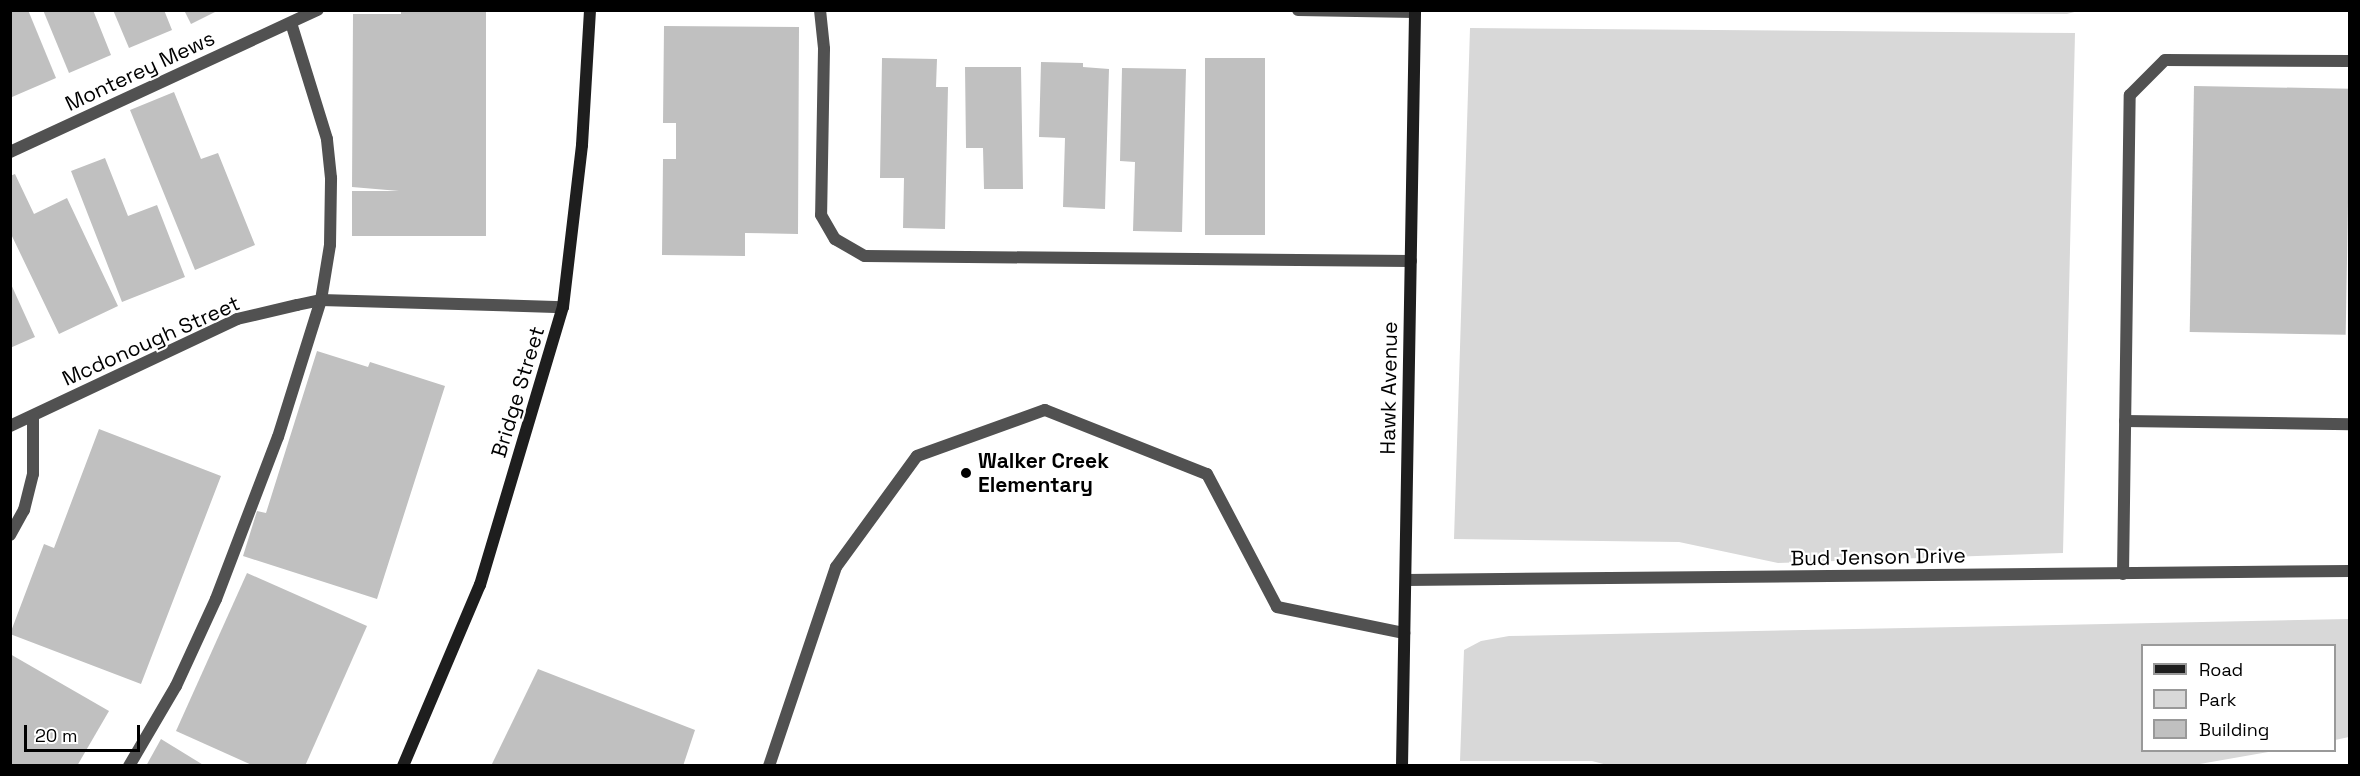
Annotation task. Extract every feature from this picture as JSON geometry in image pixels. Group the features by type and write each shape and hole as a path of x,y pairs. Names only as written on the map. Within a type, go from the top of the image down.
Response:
{"street":[{"name":"Monterey Mews","path":"10,152 318,10"},
{"name":"Bridge Street","path":"403,765 480,585 563,308 582,145 590,10"},
{"path":"820,10 824,50 821,215 835,239 865,256 1411,261"},
{"path":"1298,10 1415,11"},
{"name":"Hawk Avenue","path":"1402,765 1415,11"},
{"path":"129,765 176,686 216,600 274,448 321,300 330,245 331,178 327,139 291,23"},
{"path":"2123,574 2130,95 2165,60 2349,61"},
{"name":"Mcdonough Street","path":"10,426 237,319 321,300 563,308"},
{"path":"769,765 836,567 917,456 1045,410 1207,474 1277,607 1404,633"},
{"path":"10,535 24,510 33,474 33,416"},
{"path":"2125,421 2349,424"},
{"name":"Bud Jenson Drive","path":"1406,580 2349,571"}],"green space":[{"path":"1675,11 2078,11 2067,14"},
{"path":"1470,28 2075,33 2063,553 1778,563 1679,542 1454,539"},
{"path":"2349,619 2349,737 2336,740 2336,644 2141,644 2141,752 2268,752 2194,765 1611,766 1592,761 1460,761 1464,650 1481,641 1509,636"}],"building":[{"path":"10,10 28,10 56,78 12,97"},
{"path":"43,10 93,10 111,55 69,73"},
{"path":"113,10 164,10 172,30 129,48"},
{"path":"184,10 219,10 191,24"},
{"path":"401,10 486,10 486,236 352,236 352,191 399,191 352,187 353,14 401,14"},
{"path":"664,26 799,27 798,234 745,233 745,256 662,255 663,159 676,159 676,123 663,123"},
{"path":"882,58 937,59 936,87 948,87 945,229 903,228 904,178 880,178"},
{"path":"1205,58 1265,58 1265,235 1205,235"},
{"path":"1041,62 1083,63 1083,67 1109,69 1105,209 1063,207 1065,138 1039,137"},
{"path":"965,67 1021,67 1023,189 984,189 983,148 966,148"},
{"path":"1122,68 1186,69 1182,232 1133,231 1135,162 1120,161"},
{"path":"2194,86 2350,89 2346,335 2190,332"},
{"path":"174,92 201,159 218,153 255,245 195,270 130,110"},
{"path":"105,158 128,216 157,205 185,277 122,302 71,171"},
{"path":"15,174 34,214 67,198 118,306 59,334 10,232 10,176"},
{"path":"10,282 35,337 10,348"},
{"path":"317,351 368,367 370,362 445,386 377,599 243,556 257,511 266,513"},
{"path":"99,429 221,476 141,684 10,634 44,544 54,548"},
{"path":"247,573 367,626 305,766 254,766 176,731"},
{"path":"10,654 109,711 77,766 10,766"},
{"path":"538,669 695,730 683,766 491,766"},
{"path":"161,739 205,766 146,766"}],"place":[{"name":"Walker Creek Elementary","path":"966,473"}]}
